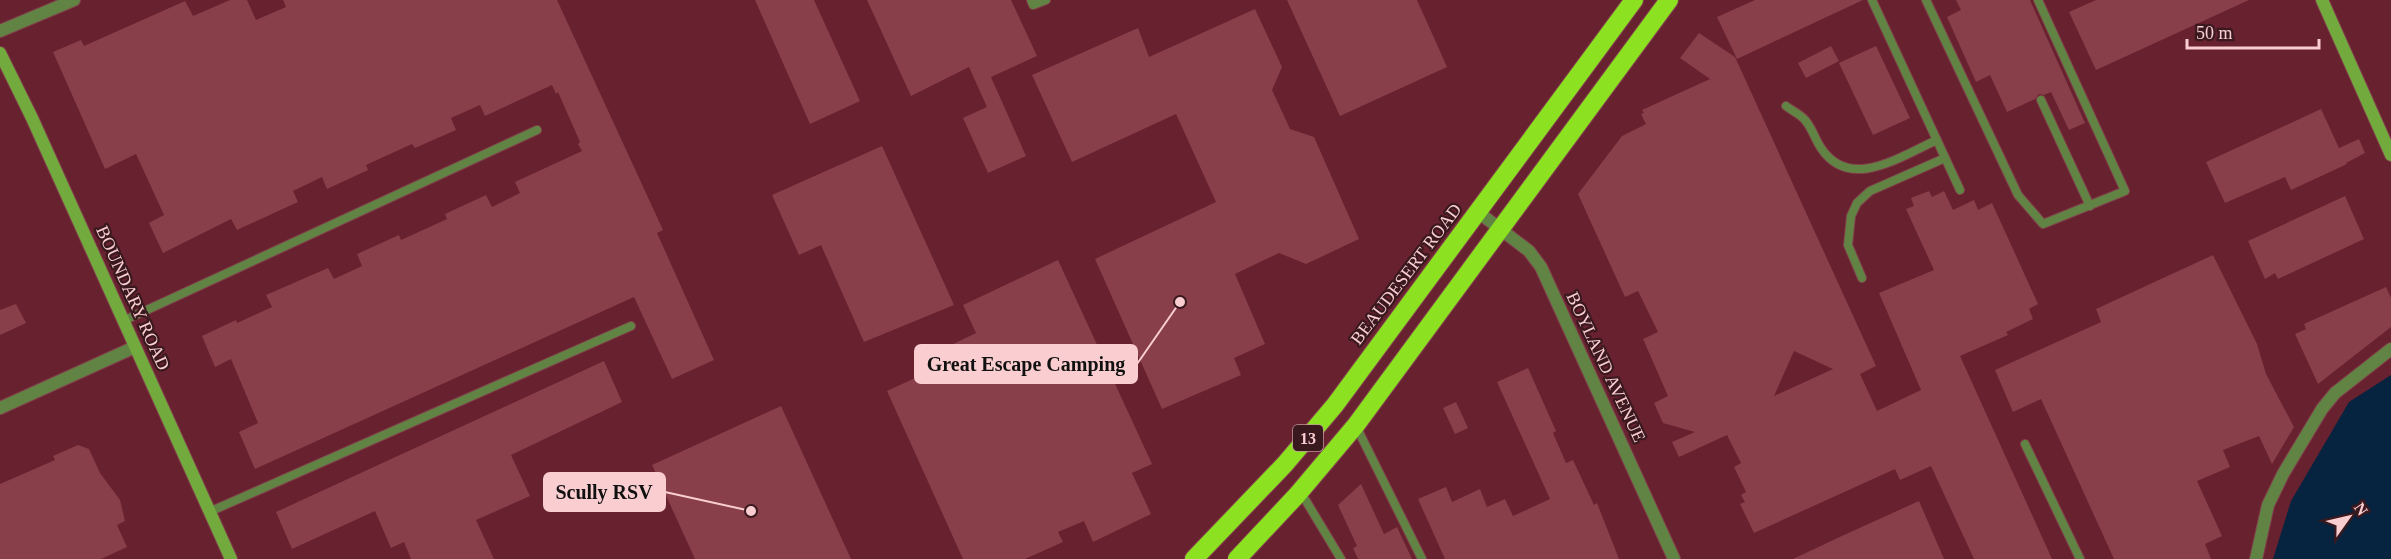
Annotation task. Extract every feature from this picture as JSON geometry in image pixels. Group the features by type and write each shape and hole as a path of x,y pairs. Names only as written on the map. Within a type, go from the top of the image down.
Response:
{"highway":[{"name":"BEAUDESERT ROAD","path":"1194,559 1286,464 1321,422 1634,0"},
{"name":"13","path":"1237,559 1300,491 1356,425 1669,0"}],"main road":[{"path":"2322,0 2390,152"},
{"name":"BOUNDARY ROAD","path":"0,53 32,118 231,559"}],"street":[{"path":"0,31 74,0"},
{"name":"BOYLAND AVENUE","path":"1478,212 1529,251 1541,267 1674,559"},
{"path":"0,408 135,346"},
{"path":"2256,559 2268,505 2283,474 2322,409 2335,393 2391,349"}],"lane":[{"path":"1031,0 1034,5 1046,0"},
{"path":"1872,0 1960,190"},
{"path":"1926,0 2018,195 2043,224 2125,191 2038,0"},
{"path":"2041,100 2090,206"},
{"path":"1786,106 1804,118 1821,150 1836,164 1854,171 1874,169 1937,140"},
{"path":"123,321 537,130"},
{"path":"1862,278 1848,245 1851,216 1857,203 1870,191 1945,158"},
{"path":"209,512 631,326"},
{"path":"1356,425 1422,559"},
{"path":"2025,444 2080,559"},
{"path":"1300,491 1341,559"}],"water":[{"path":"2391,375 2391,559 2273,559 2291,501 2349,402"}],"building":[{"path":"230,0 247,0 256,20 286,7 283,0 557,0 663,230 657,233 714,360 672,379 634,297 255,469 239,432 258,423 231,359 215,367 202,336 272,307 266,295 328,268 334,279 362,266 357,254 399,235 401,240 447,219 445,214 486,195 492,207 520,193 515,182 582,151 558,92 556,94 552,85 485,116 480,105 451,118 456,130 415,148 412,144 366,165 368,170 327,189 322,177 293,191 298,202 237,230 231,219 163,253 149,223 164,215 136,154 105,169 53,52 81,40 84,46 185,1 193,16"},
{"path":"755,0 814,0 860,101 810,124"},
{"path":"867,0 1011,0 1037,56 991,77 1026,156 988,173 963,118 987,107 969,67 911,96"},
{"path":"1287,0 1417,0 1447,67 1340,116"},
{"path":"1755,0 1863,0 1737,59 1717,17"},
{"path":"1956,0 2030,0 2085,123 2069,130 2051,92 2044,95 2039,94 2035,99 2007,112 1990,75 1976,82 1947,17 1961,10"},
{"path":"2096,0 2249,0 2096,70 2069,12"},
{"path":"1255,9 1282,67 1272,90 1290,129 1314,137 1359,239 1306,264 1279,253 1235,274 1265,344 1234,358 1241,375 1162,409 1095,259 1216,202 1176,114 1072,162 1032,75 1138,28 1149,57"},
{"path":"1699,33 1735,57 1876,366 1860,374 1877,411 1921,390 1879,293 1934,270 1906,209 1914,206 1911,198 1929,191 1932,197 1944,191 1953,210 1974,200 1978,210 1992,203 2038,304 2029,309 2033,319 2006,332 2008,335 1960,356 2052,559 1974,559 1931,466 1900,480 1895,469 1754,533 1740,504 1745,502 1741,495 1746,492 1734,467 1741,463 1727,435 1679,457 1672,442 1695,432 1663,423 1654,403 1668,396 1643,339 1658,332 1638,291 1625,297 1578,194 1622,136 1646,124 1641,114 1644,113 1642,110 1710,79 1680,58","holes":["1794,351 1833,369 1774,396"]},
{"path":"1831,46 1839,61 1806,78 1798,63"},
{"path":"1876,46 1910,118 1873,135 1839,63"},
{"path":"2321,109 2339,148 2359,139 2365,153 2291,190 2285,177 2225,203 2206,162"},
{"path":"882,146 954,305 864,342 821,245 799,255 772,195"},
{"path":"2345,196 2364,239 2278,279 2275,273 2265,279 2248,241"},
{"path":"2213,255 2257,344 2266,374 2294,427 2272,464 2259,436 2223,450 2230,467 2197,481 2222,536 2205,544 2211,559 2114,559 2041,399 2013,412 1995,370 2101,322 2096,309"},
{"path":"1058,260 1152,464 1132,473 1151,514 1093,542 1084,521 1058,532 1063,542 1025,559 963,559 887,391 956,359 949,346 976,333 963,305"},
{"path":"2386,287 2391,298 2391,327 2318,384 2295,334 2306,329 2304,324"},
{"path":"16,304 26,323 0,335 0,310"},
{"path":"604,361 622,402 511,455 530,496 476,520 494,559 411,559 404,542 391,548 375,511 292,549 276,512"},
{"path":"1528,368 1556,431 1553,433 1566,463 1573,460 1594,505 1597,503 1619,559 1445,559 1418,499 1446,487 1452,502 1480,489 1487,507 1505,499 1513,516 1550,499 1497,382"},
{"path":"1456,402 1468,428 1455,434 1443,408"},
{"path":"781,406 851,559 695,559 652,465"},
{"path":"78,445 89,449 100,473 120,500 125,521 117,525 127,547 101,559 0,559 0,484 55,460 53,456"},
{"path":"1361,484 1384,534 1397,527 1412,559 1358,559 1353,548 1357,546 1338,505"},
{"path":"1919,501 1944,559 1793,559 1844,535"}],"place":[{"name":"Great Escape Camping","path":"1180,302"},
{"name":"Scully RSV","path":"751,511"}]}
